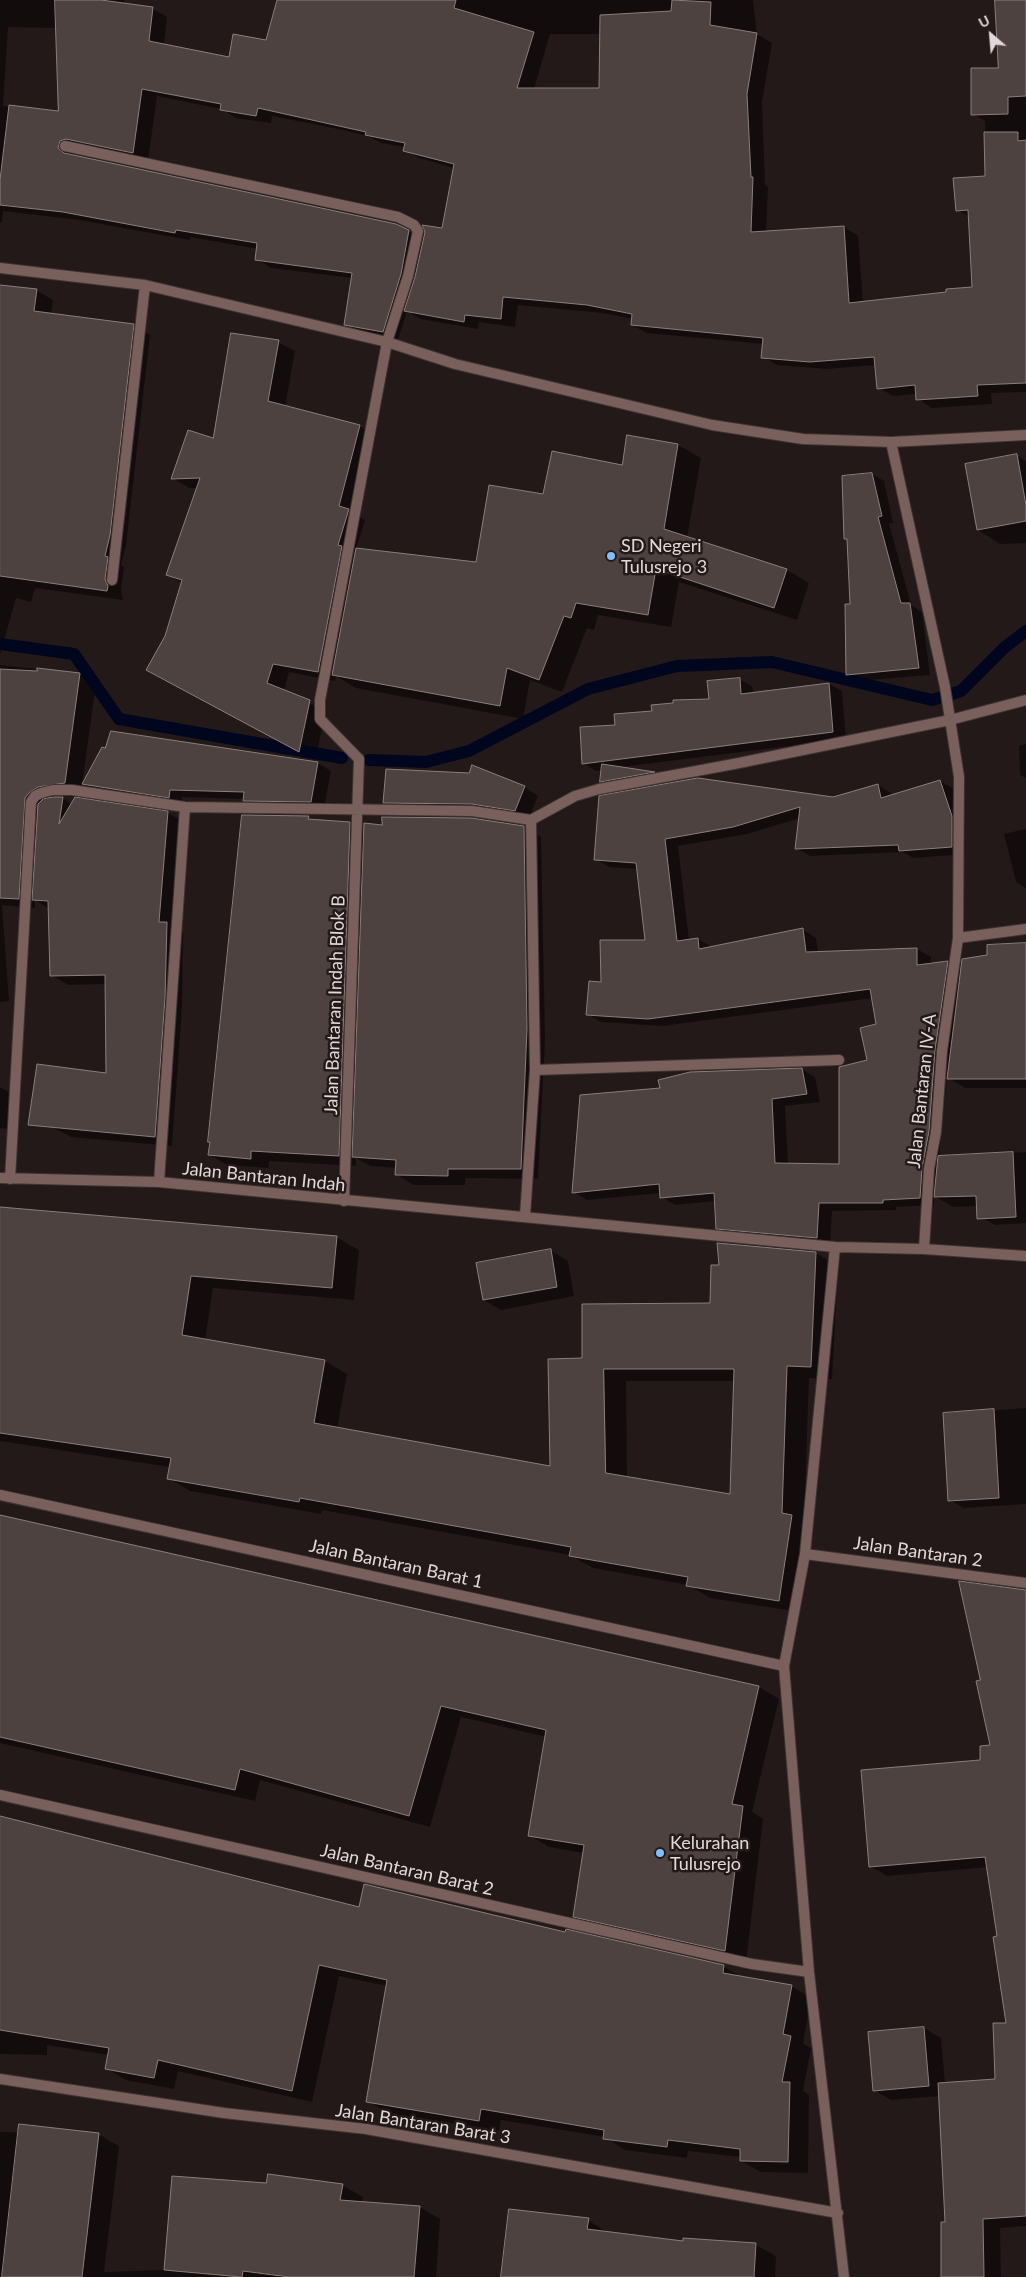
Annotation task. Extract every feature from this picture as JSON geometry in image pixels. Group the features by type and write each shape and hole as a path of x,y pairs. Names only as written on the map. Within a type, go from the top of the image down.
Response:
{"street":[{"name":"Jalan Bantaran Indah Blok B","path":"65,146 398,217 409,222 418,231 408,276 387,342 320,700 320,719 359,759 359,810 344,1201"},
{"path":"0,268 145,285 387,342 455,364 712,425 803,439 890,442 1026,436"},
{"path":"112,580 145,285"},
{"name":"Jalan Bantaran IV-A","path":"890,442 945,687 959,777 958,938 942,1051 936,1132 929,1169 924,1249"},
{"path":"5,1179 31,802 35,796 41,793 53,790 72,790 185,807 472,811 531,820 575,796 599,789 734,764 950,720 1026,700"},
{"path":"159,1182 185,807"},
{"path":"525,1216 535,1070 531,820"},
{"path":"958,938 1026,929"},
{"path":"535,1070 839,1060"},
{"name":"Jalan Bantaran Indah","path":"5,1179 159,1182 835,1247 924,1249 1026,1256"},
{"path":"835,1247 805,1554 784,1666 808,1972 838,2213 844,2277"},
{"name":"Jalan Bantaran Barat 1","path":"0,1494 784,1666"},
{"name":"Jalan Bantaran 2","path":"805,1554 1026,1583"},
{"name":"Jalan Bantaran Barat 2","path":"0,1795 752,1964 808,1972"},
{"name":"Jalan Bantaran Barat 3","path":"0,2079 224,2113 366,2129 838,2213"}],"building":[{"path":"55,0 101,0 153,7 149,41 229,57 233,34 266,40 277,0 456,0 454,8 534,32 517,88 599,88 600,15 671,11 672,0 711,2 710,25 757,33 747,94 751,177 753,177 751,232 844,226 849,303 946,292 946,289 972,287 968,210 956,211 953,178 985,176 984,132 1018,132 1018,141 1026,140 1026,383 977,385 978,396 916,400 915,385 877,389 874,357 810,362 761,358 763,338 631,325 632,314 587,305 503,297 501,319 465,315 464,322 404,311 415,277 425,232 422,225 442,228 454,164 403,151 405,143 365,135 366,132 258,108 256,116 220,110 221,104 142,89 133,153 66,139 60,141 58,148 64,153 396,224 409,230 401,274 383,332 344,325 352,273 255,260 257,243 176,230 175,233 63,212 0,205 0,180 9,105 58,111"},
{"path":"995,0 1026,0 1026,96 1008,97 1008,114 971,115 971,68 998,68"},
{"path":"0,285 37,289 34,311 134,324 110,535 105,556 108,557 105,579 108,586 107,591 0,576"},
{"path":"231,333 279,340 268,401 360,425 339,506 349,509 338,545 342,546 318,672 273,664 267,683 310,700 299,752 146,670 165,636 182,580 166,575 200,478 171,479 188,430 213,438"},
{"path":"627,435 678,444 664,529 787,569 774,608 656,569 648,615 576,603 571,618 564,616 539,680 507,668 500,706 332,675 356,548 476,562 489,485 543,494 552,451 622,465"},
{"path":"1017,454 1026,505 1026,521 977,530 965,464"},
{"path":"872,473 882,516 878,517 901,603 910,603 919,668 846,675 845,604 850,604 847,539 844,539 842,476"},
{"path":"37,668 80,673 65,783 38,787 25,798 19,899 0,898 0,669 37,671"},
{"path":"740,678 741,694 829,683 833,732 582,764 580,727 615,725 614,714 652,711 651,705 673,703 673,700 709,699 707,681"},
{"path":"111,731 318,762 311,802 243,801 244,792 170,790 169,798 82,784 102,747 105,748"},
{"path":"602,764 655,772 600,782"},
{"path":"472,765 525,786 515,811 472,804 383,803 386,769 469,773"},
{"path":"698,778 833,797 878,784 881,798 940,780 952,816 952,847 899,851 898,845 795,849 800,807 733,827 665,839 677,941 698,938 699,949 803,928 806,952 917,948 917,965 948,961 935,1050 929,1131 922,1168 920,1198 883,1200 883,1203 819,1203 817,1238 716,1229 714,1193 660,1198 659,1184 572,1193 580,1095 660,1088 658,1080 690,1072 802,1068 807,1094 772,1099 775,1163 839,1164 839,1067 867,1060 860,1028 876,1024 870,989 648,1019 586,1015 589,981 601,982 600,940 645,940 636,863 594,860 599,796"},
{"path":"63,797 59,824 75,797 168,811 159,922 167,922 165,998 155,1137 28,1125 37,1064 106,1073 105,975 50,976 48,901 32,900 38,804 43,799"},
{"path":"242,815 309,816 308,819 350,822 339,1156 251,1151 251,1159 208,1155"},
{"path":"382,817 471,818 524,826 527,1029 521,1169 448,1169 448,1176 395,1175 396,1160 352,1157 364,823 382,825"},
{"path":"1026,943 1026,1079 947,1079 962,959 987,955 987,945"},
{"path":"1013,1152 1016,1217 977,1219 976,1196 934,1197 938,1156"},
{"path":"0,1207 337,1236 332,1288 191,1276 182,1335 325,1360 314,1423 550,1466 548,1359 582,1358 582,1304 710,1303 711,1265 719,1265 717,1243 816,1252 811,1367 787,1366 782,1513 792,1515 779,1601 686,1586 688,1577 569,1556 571,1547 300,1498 299,1502 167,1479 171,1458 0,1433","holes":["604,1369 734,1369 730,1494 606,1473"]},
{"path":"551,1249 557,1287 483,1300 476,1263"},
{"path":"994,1409 999,1498 948,1501 943,1413"},
{"path":"0,1515 759,1686 732,1804 743,1806 725,1951 573,1917 584,1845 528,1836 546,1730 441,1706 409,1816 240,1769 235,1790 0,1737"},
{"path":"959,1581 1026,1590 1026,2216 983,2219 984,2277 941,2277 941,2222 945,2222 938,2083 995,2079 993,2023 1006,2023 993,1937 997,1936 985,1857 869,1867 861,1770 980,1760 980,1746 990,1745 976,1681 980,1680"},
{"path":"0,1816 359,1907 364,1884 565,1932 566,1929 724,1965 723,1973 792,1985 783,2034 791,2036 782,2082 790,2082 788,2162 740,2161 740,2149 668,2140 667,2147 603,2139 604,2130 481,2109 479,2121 366,2102 387,1980 319,1965 292,2091 158,2060 154,2078 105,2069 109,2048 0,2030"},
{"path":"924,2027 929,2086 873,2091 868,2032"},
{"path":"19,2124 99,2133 82,2277 2,2277"},
{"path":"268,2174 343,2184 340,2200 420,2206 414,2277 289,2277 243,2271 242,2277 164,2270 172,2176 266,2183"},
{"path":"509,2209 589,2218 587,2229 683,2241 683,2238 756,2243 754,2277 501,2277"}],"waterway":[{"path":"369,760 426,762 469,751 588,689 677,666 772,662 932,700 961,691 1005,647 1026,631"},
{"path":"0,644 74,654 119,719 342,758"}],"place":[{"name":"SD Negeri Tulusrejo 3","path":"611,556"},
{"name":"Kelurahan Tulusrejo","path":"660,1853"}]}
